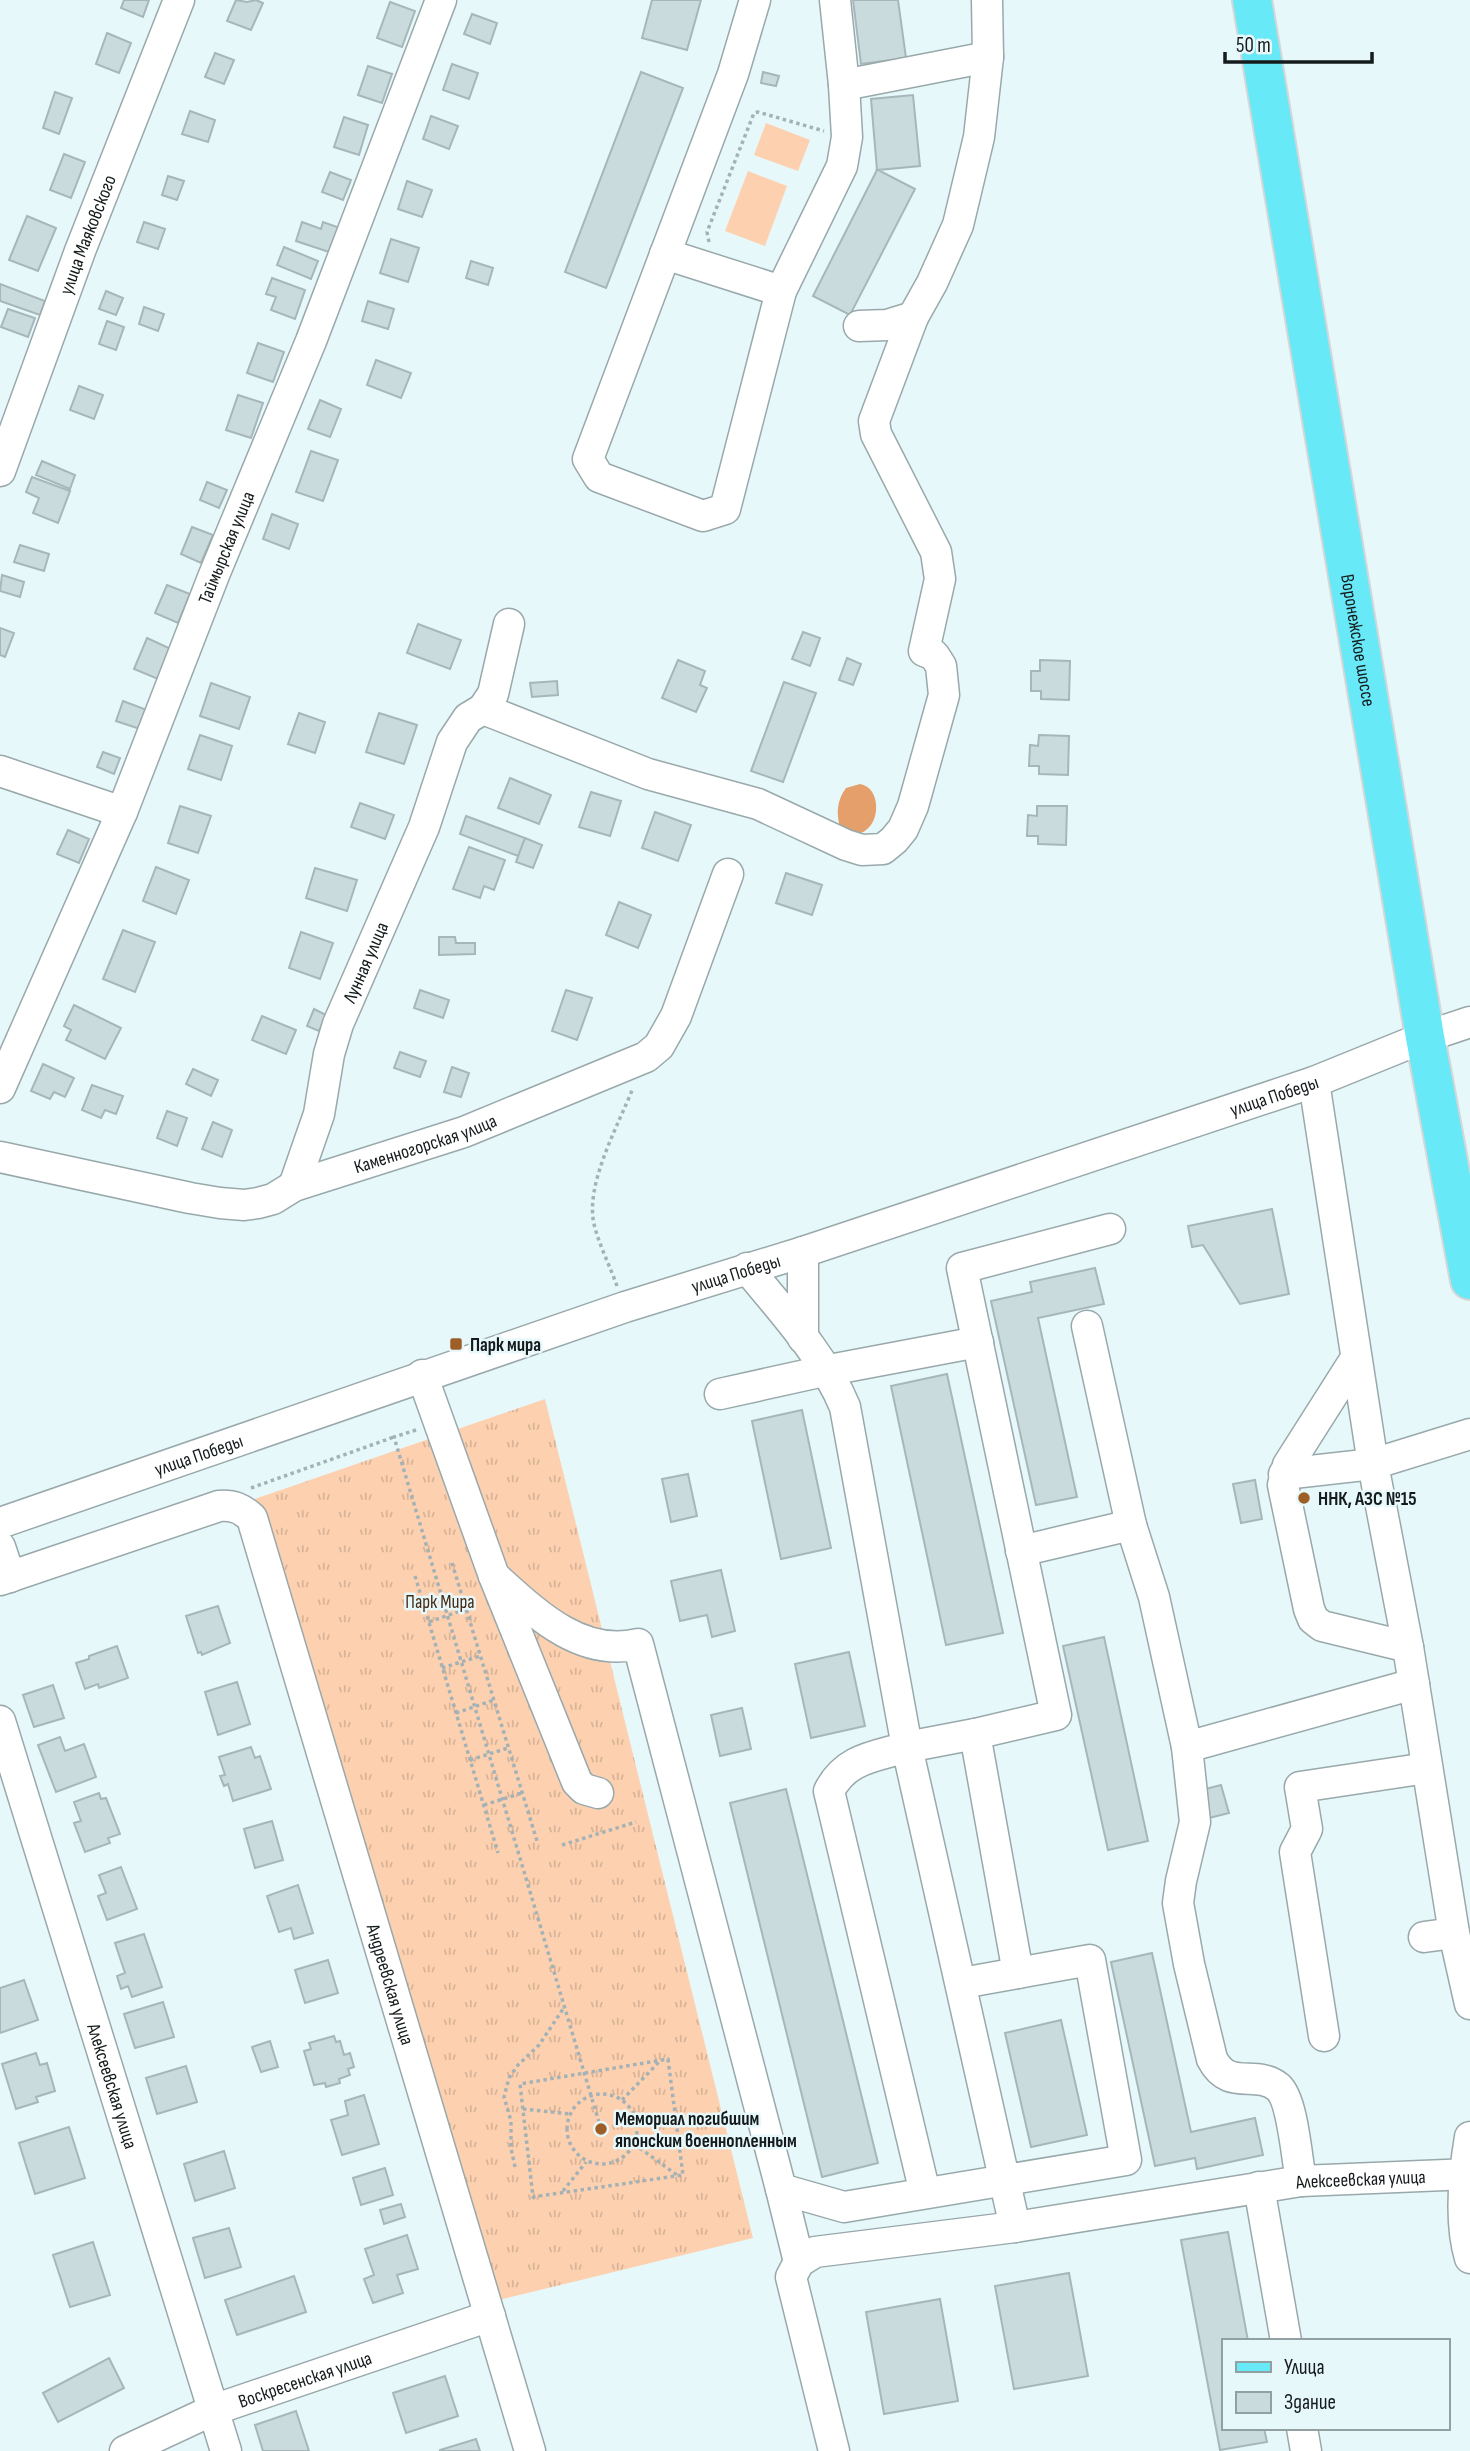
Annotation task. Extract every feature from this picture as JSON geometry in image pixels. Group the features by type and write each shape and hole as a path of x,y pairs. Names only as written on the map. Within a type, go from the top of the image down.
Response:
{"main road":[{"name":"Воронежское шоссе","path":"1252,0 1425,1037 1470,1280"}],"street":[{"name":"улица Маяковского","path":"0,471 85,239 178,0"},
{"name":"Таймырская улица","path":"0,1088 122,812 214,575 311,341 441,0"},
{"path":"755,0 733,74 588,459 599,477 703,516 725,509 780,292 842,166 847,137 835,0"},
{"path":"509,624 494,694 483,709 648,774 758,804 862,850 883,849 903,829 913,806 944,695 940,666 934,655 923,651 940,579 936,551 876,434 874,421 913,317 932,283 958,225 979,137 988,57 987,0"},
{"path":"844,85 988,57"},
{"path":"665,254 780,292"},
{"path":"859,326 887,325 913,317"},
{"name":"Лунная улица","path":"294,1186 320,1114 332,1042 424,827 452,742 468,718 483,709"},
{"path":"0,771 122,812"},
{"name":"Каменногорская улица","path":"0,1157 190,1198 244,1205 273,1199 294,1186 464,1132 646,1057 659,1046 676,1016 728,874"},
{"name":"улица Победы","path":"0,1523 422,1375 1314,1082 1425,1037 1470,1022"},
{"path":"1314,1082 1373,1464 1408,1647 1454,1933 1470,2004"},
{"path":"925,2193 829,1791 836,1777 848,1766 907,1747 1056,1715 962,1268 1110,1229"},
{"path":"803,1252 803,1338"},
{"path":"747,1268 803,1338 839,1393 845,1407 907,1747 1015,2227"},
{"path":"1087,1326 1131,1525 1154,1597 1187,1747 1195,1822 1178,1903 1189,1964 1212,2059 1218,2071 1229,2077 1267,2082 1279,2088 1286,2101 1301,2181"},
{"path":"720,1394 978,1342"},
{"path":"1356,1358 1288,1465 1283,1485 1313,1619 1322,1626 1408,1647"},
{"path":"422,1375 494,1576 577,1783 583,1789 598,1793"},
{"path":"1284,1474 1373,1464 1470,1434"},
{"path":"0,1547 5,1579 219,1506 241,1512"},
{"name":"Андреевская улица","path":"241,1512 530,2451"},
{"path":"1021,1551 1131,1525"},
{"path":"494,1576 540,1618 585,1643 627,1647 638,1644 799,2262 790,2277 834,2451"},
{"path":"1187,1747 1414,1684"},
{"name":"Алексеевская улица","path":"0,1721 226,2451"},
{"path":"975,1734 1018,1973"},
{"path":"1324,2036 1295,1852 1307,1829 1300,1787 1427,1768"},
{"path":"1424,1937 1454,1933"},
{"path":"780,2189 844,2207 1126,2160 1090,1959 962,1983"},
{"path":"1470,2137 1466,2230 1470,2258"},
{"name":"Алексеевская улица","path":"799,2262 815,2252 1015,2227 1301,2181 1467,2174"},
{"path":"1259,2187 1286,2339"},
{"name":"Воскресенская улица","path":"125,2451 214,2410 490,2316"},
{"path":"1302,2430 1306,2451"}],"path":[{"path":"719,245 707,241 707,232 754,113 847,137"},
{"path":"625,1307 594,1223 592,1198 596,1178 646,1057"},
{"path":"241,1512 256,1485 438,1423"},
{"path":"394,1437 601,2129"},
{"path":"452,1563 537,1841"},
{"path":"415,1576 498,1853"},
{"path":"429,1622 466,1609"},
{"path":"442,1668 480,1656"},
{"path":"456,1713 494,1700"},
{"path":"470,1760 509,1748"},
{"path":"484,1805 523,1793"},
{"path":"562,1845 636,1822"},
{"path":"515,2167 511,2148 511,2121 504,2097 509,2078 539,2045 565,2006"},
{"path":"668,2059 683,2175 533,2197 520,2084 660,2060 668,2059"},
{"path":"622,2100 660,2060"},
{"path":"604,2094 622,2100 629,2105 636,2118 638,2131 634,2144 626,2156 614,2162 600,2165 587,2161 576,2153 569,2141 567,2127 570,2114 579,2103 590,2096 604,2094"},
{"path":"523,2109 570,2114"},
{"path":"634,2144 677,2175"},
{"path":"562,2193 587,2161"}],"green space":[{"path":"766,123 810,140 798,171 754,155"},
{"path":"748,171 787,186 765,246 725,231"},
{"name":"Парк Мира","path":"545,1399 753,2238 495,2301 252,1500"}],"shaded area":[{"path":"860,784 867,786 875,797 876,812 871,825 856,835 840,827 838,807 846,788"}],"building":[{"path":"124,0 149,0 143,17 121,8"},
{"path":"236,0 256,0 263,3 251,30 227,21"},
{"path":"652,0 701,0 687,50 642,38"},
{"path":"853,0 898,0 906,58 861,64"},
{"path":"390,2 415,11 402,47 377,38"},
{"path":"472,14 497,23 490,44 464,34"},
{"path":"107,33 131,43 119,73 96,64"},
{"path":"215,53 234,60 224,84 205,77"},
{"path":"452,64 478,73 469,99 443,90"},
{"path":"368,66 392,74 382,103 358,95"},
{"path":"641,72 683,88 606,288 565,272"},
{"path":"763,72 779,76 776,86 761,83"},
{"path":"55,92 72,98 59,134 43,128"},
{"path":"913,95 920,166 878,170 915,189 850,315 813,296 877,170 871,99"},
{"path":"190,111 215,120 208,142 182,134"},
{"path":"431,116 458,126 449,149 423,139"},
{"path":"344,117 368,125 359,155 334,147"},
{"path":"64,154 85,162 71,198 50,190"},
{"path":"330,172 351,180 343,200 322,192"},
{"path":"168,176 184,181 177,200 162,195"},
{"path":"407,181 432,190 422,217 398,209"},
{"path":"27,216 56,228 38,271 9,260"},
{"path":"144,222 165,229 158,249 137,242"},
{"path":"302,222 321,229 323,222 343,229 335,254 296,241"},
{"path":"391,239 419,248 408,282 380,273"},
{"path":"284,247 318,261 311,279 277,265"},
{"path":"471,261 493,268 488,285 466,278"},
{"path":"272,278 305,290 295,319 271,310 276,297 266,294"},
{"path":"0,284 45,301 40,315 0,301"},
{"path":"106,291 123,298 116,315 99,309"},
{"path":"368,301 394,309 388,329 362,321"},
{"path":"144,307 164,314 158,331 139,324"},
{"path":"8,309 35,318 28,337 1,327"},
{"path":"107,321 124,327 116,350 99,344"},
{"path":"258,343 284,352 273,382 247,373"},
{"path":"376,360 411,373 401,398 367,385"},
{"path":"79,386 103,395 94,419 70,410"},
{"path":"238,395 263,403 251,438 226,430"},
{"path":"320,400 341,409 330,437 308,429"},
{"path":"311,451 338,460 323,501 296,492"},
{"path":"42,461 75,475 70,489 36,475"},
{"path":"32,477 70,491 58,523 33,513 39,498 26,492"},
{"path":"207,482 227,490 219,508 200,500"},
{"path":"272,514 298,524 289,549 263,539"},
{"path":"192,527 213,535 201,563 181,554"},
{"path":"20,545 49,554 44,571 14,562"},
{"path":"2,575 24,582 20,597 0,591"},
{"path":"167,585 190,594 178,623 155,613"},
{"path":"418,624 461,640 450,669 407,653"},
{"path":"0,628 14,633 5,657 0,655"},
{"path":"803,632 820,638 810,666 792,659"},
{"path":"147,638 171,649 158,679 134,669"},
{"path":"847,658 861,664 853,685 839,680"},
{"path":"678,660 705,671 700,685 707,688 696,712 662,698"},
{"path":"1040,660 1070,661 1069,700 1041,699 1041,691 1031,691 1031,671 1040,671"},
{"path":"557,681 558,695 532,697 530,683"},
{"path":"784,682 816,693 783,782 751,771"},
{"path":"211,683 250,697 239,729 200,716"},
{"path":"123,701 147,710 140,729 116,721"},
{"path":"299,713 325,722 315,753 288,744"},
{"path":"379,713 417,725 404,764 366,752"},
{"path":"200,735 232,746 221,780 188,769"},
{"path":"1039,735 1069,736 1068,775 1039,774 1039,766 1029,766 1030,745 1038,746"},
{"path":"103,752 120,758 114,774 97,767"},
{"path":"510,778 551,795 539,824 498,808"},
{"path":"591,792 621,801 610,836 579,827"},
{"path":"360,803 394,815 385,839 351,827"},
{"path":"180,806 211,816 198,853 168,843"},
{"path":"1037,806 1067,806 1066,845 1038,844 1038,836 1027,836 1028,815 1037,816"},
{"path":"655,812 691,825 678,861 642,848"},
{"path":"466,816 525,838 518,856 460,834"},
{"path":"68,830 89,839 79,863 57,854"},
{"path":"525,838 542,845 533,868 516,862"},
{"path":"469,847 505,860 494,890 484,886 480,898 453,889"},
{"path":"156,867 189,880 176,914 143,901"},
{"path":"315,868 357,880 347,911 306,898"},
{"path":"786,873 822,885 812,915 776,903"},
{"path":"619,902 651,915 638,948 606,935"},
{"path":"123,930 155,942 135,992 103,979"},
{"path":"301,932 333,943 320,979 289,968"},
{"path":"439,937 455,937 456,943 475,943 475,954 439,955"},
{"path":"420,990 449,1000 443,1018 414,1008"},
{"path":"566,990 592,998 577,1040 552,1031"},
{"path":"74,1005 121,1028 105,1059 66,1040 71,1030 64,1026"},
{"path":"314,1009 326,1015 319,1031 307,1026"},
{"path":"262,1016 296,1030 286,1054 252,1040"},
{"path":"400,1052 426,1061 420,1077 394,1068"},
{"path":"43,1064 74,1078 65,1097 54,1092 50,1099 31,1091"},
{"path":"452,1067 469,1073 461,1097 444,1092"},
{"path":"193,1069 218,1080 211,1096 186,1084"},
{"path":"92,1085 123,1096 116,1114 105,1110 101,1118 82,1110"},
{"path":"167,1111 187,1118 177,1146 157,1138"},
{"path":"213,1122 232,1130 222,1157 202,1149"},
{"path":"1272,1209 1289,1294 1240,1304 1203,1245 1192,1247 1188,1226"},
{"path":"1095,1268 1104,1304 1038,1318 1077,1497 1036,1505 991,1301 1032,1292 1030,1282"},
{"path":"947,1374 1003,1633 946,1645 891,1386"},
{"path":"802,1410 831,1548 781,1559 752,1421"},
{"path":"688,1474 697,1516 671,1522 662,1479"},
{"path":"1255,1480 1262,1519 1241,1523 1233,1484"},
{"path":"721,1570 735,1631 712,1637 707,1615 680,1621 671,1581"},
{"path":"218,1606 230,1643 202,1655 201,1652 198,1653 186,1616"},
{"path":"1104,1637 1148,1841 1108,1850 1063,1646"},
{"path":"117,1646 128,1678 99,1688 98,1684 85,1689 76,1663"},
{"path":"849,1652 865,1726 811,1738 795,1664"},
{"path":"237,1682 250,1724 218,1735 205,1692"},
{"path":"53,1685 64,1718 34,1727 23,1695"},
{"path":"742,1708 751,1749 720,1756 711,1715"},
{"path":"60,1737 65,1751 84,1744 96,1777 56,1792 38,1745"},
{"path":"251,1747 255,1758 260,1756 271,1789 233,1801 228,1784 224,1786 220,1776 225,1775 219,1757"},
{"path":"1221,1785 1229,1813 1205,1819 1198,1791"},
{"path":"786,1789 878,2163 822,2177 730,1803"},
{"path":"99,1793 101,1799 106,1798 120,1834 108,1838 110,1843 85,1852 74,1823 81,1821 74,1802"},
{"path":"272,1821 283,1860 255,1868 244,1829"},
{"path":"121,1867 137,1909 107,1920 98,1896 106,1893 99,1875"},
{"path":"298,1885 313,1933 294,1939 291,1928 279,1932 267,1896"},
{"path":"144,1934 162,1987 132,1997 128,1986 121,1989 117,1976 125,1973 115,1943"},
{"path":"1152,1953 1191,2132 1255,2118 1263,2155 1197,2169 1195,2158 1155,2166 1111,1962"},
{"path":"328,1960 338,1993 305,2003 295,1970"},
{"path":"24,1980 38,2020 0,2033 0,1988"},
{"path":"163,2002 174,2037 135,2048 124,2014"},
{"path":"1061,2020 1087,2135 1031,2147 1005,2033"},
{"path":"334,2036 336,2042 340,2041 344,2055 350,2053 354,2067 348,2069 350,2075 339,2079 340,2083 326,2087 325,2083 314,2085 304,2051 311,2049 309,2043"},
{"path":"270,2041 278,2067 261,2072 252,2047"},
{"path":"36,2053 40,2065 47,2063 55,2091 36,2097 38,2102 16,2109 2,2064"},
{"path":"186,2066 197,2102 157,2114 146,2078"},
{"path":"364,2095 379,2144 342,2155 331,2120 348,2115 345,2101"},
{"path":"69,2127 85,2178 35,2194 19,2143"},
{"path":"224,2151 235,2188 195,2201 184,2164"},
{"path":"385,2168 393,2195 361,2205 353,2178"},
{"path":"401,2204 405,2217 384,2224 380,2210"},
{"path":"229,2228 241,2267 205,2278 193,2238"},
{"path":"1228,2232 1248,2339 1222,2339 1222,2430 1264,2430 1267,2442 1220,2450 1181,2240"},
{"path":"407,2235 418,2269 397,2275 403,2293 373,2303 364,2279 374,2275 365,2249"},
{"path":"93,2242 110,2295 70,2307 53,2255"},
{"path":"1069,2273 1088,2376 1014,2389 995,2286"},
{"path":"294,2276 306,2312 237,2335 225,2300"},
{"path":"940,2299 958,2401 884,2414 866,2312"},
{"path":"109,2358 124,2388 58,2422 43,2393"},
{"path":"445,2376 458,2416 406,2433 393,2393"},
{"path":"296,2411 309,2451 263,2451 255,2425"},
{"path":"476,2439 480,2451 440,2451 440,2450"}],"place":[{"name":"Парк мира","path":"456,1344"},
{"name":"ННК, АЗС №15","path":"1304,1498"},
{"name":"Мемориал погибшим японским военнопленным","path":"601,2129"}]}
